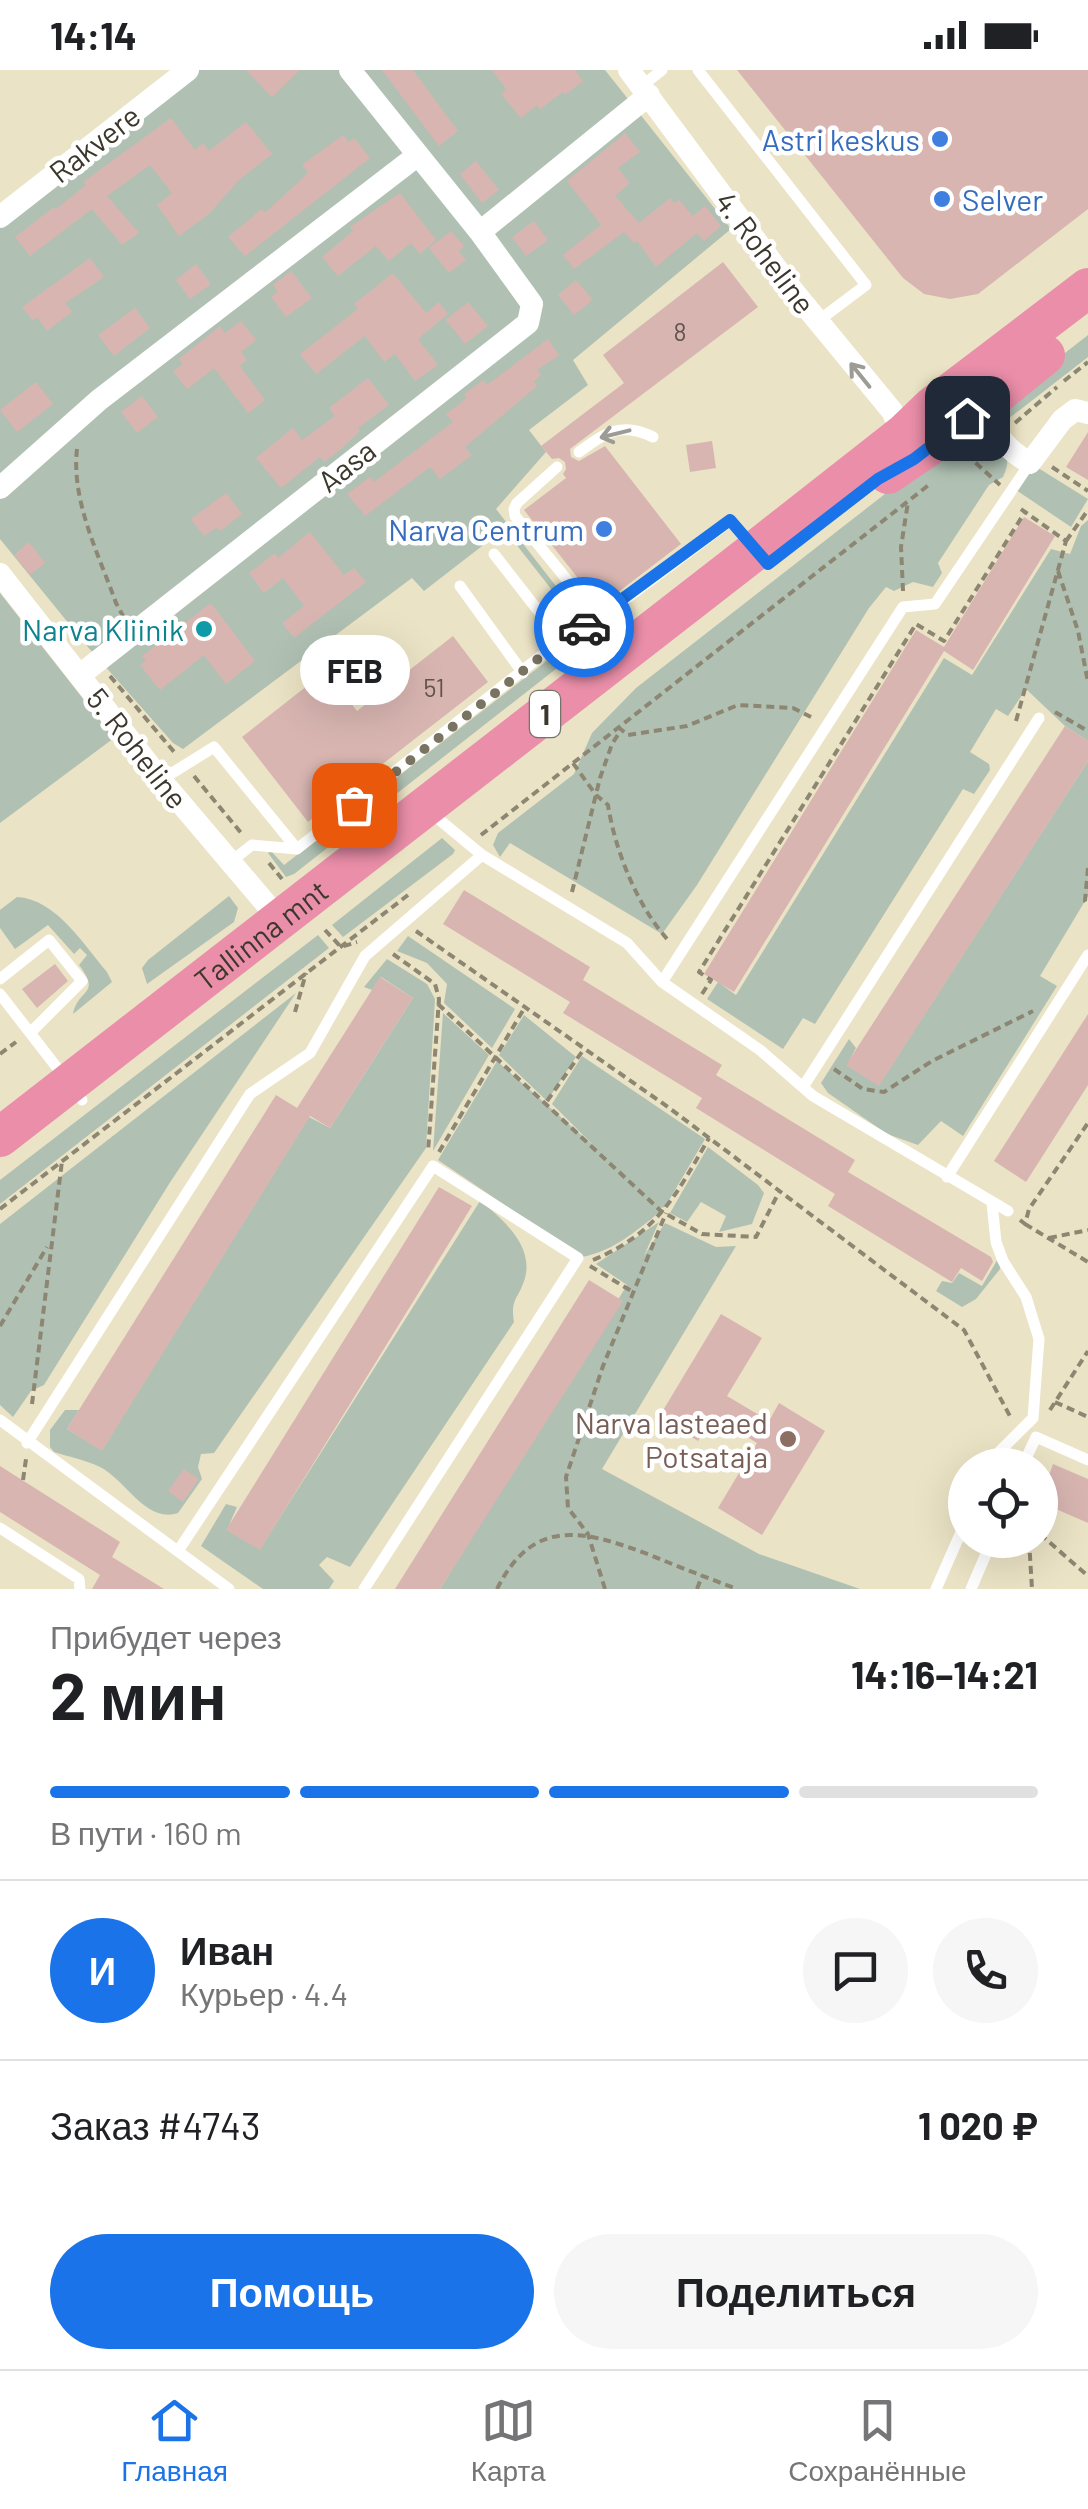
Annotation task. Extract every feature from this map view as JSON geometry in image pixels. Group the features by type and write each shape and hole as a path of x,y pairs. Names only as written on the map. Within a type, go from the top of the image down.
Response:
{"highway":[{"name":"Tallinna mnt","path":"919,457 932,407 1088,288"},
{"name":"Tallinna mnt","path":"0,1137 77,1091 444,824 762,557 878,479 989,419 1088,322"},
{"name":"Tallinna mnt","path":"0,1163 77,1091 285,912 444,824"}],"street":[{"name":"Rakvere","path":"0,216 188,70"},
{"name":"Aasa","path":"80,675 528,323 532,304 480,232 350,70"},
{"path":"480,232 640,84"},
{"name":"4. Roheline","path":"640,84 816,319 892,412 919,457"},
{"path":"0,488 99,400 418,155"},
{"path":"989,419 1010,452 1033,460 1062,420 1075,410 1088,413"},
{"name":"5. Roheline","path":"0,574 229,863 285,912"}],"lane":[{"path":"640,84 662,70"},
{"path":"698,70 866,285 816,319"},
{"path":"579,452 606,432 638,429 653,437"},
{"path":"662,982 903,607 935,604 1033,460"},
{"path":"557,467 514,509 598,619"},
{"path":"229,863 252,845 297,849 562,640 598,619 730,520 762,557"},
{"path":"494,554 562,640"},
{"path":"460,586 523,673"},
{"path":"803,1087 1039,718"},
{"path":"161,780 214,747 297,849"},
{"path":"444,824 482,854 627,944 662,982 760,1050 803,1087 1008,1212"},
{"path":"28,1443 250,1094 310,1053 365,956 482,854"},
{"path":"0,979 49,940 82,982 30,1032"},
{"path":"947,1177 1088,955"},
{"path":"0,994 77,1091"},
{"path":"178,1551 429,1171 578,1258 364,1589"},
{"path":"992,1203 996,1242 1003,1261 1026,1296 1039,1340 1033,1418 1004,1448"},
{"path":"0,1420 230,1589"},
{"path":"1031,1448 1036,1437 1088,1460"},
{"path":"0,1528 79,1579 80,1589"},
{"path":"936,1589 950,1558"},
{"path":"971,1589 984,1558"}],"path":[{"path":"1066,542 1024,512 990,473 967,455 989,419 1012,425 1088,362"},
{"path":"80,419 76,460 80,500 116,603 134,632"},
{"path":"903,607 901,547 919,457"},
{"path":"1033,460 1088,491"},
{"path":"444,824 574,762 908,502"},
{"path":"1022,745 1016,724 1066,542 1088,510"},
{"path":"694,1007 711,980 699,972 916,624 944,642 1024,512"},
{"path":"1058,571 1078,631 1088,682"},
{"path":"620,729 628,735 687,726 738,705 792,708 826,726"},
{"path":"1039,718 1050,710 1088,731"},
{"path":"566,906 576,884 596,795 620,729"},
{"path":"574,762 596,795 608,805 621,860 671,944"},
{"path":"252,845 285,912"},
{"path":"1088,868 1088,905"},
{"path":"0,1209 412,892"},
{"path":"404,923 709,1138 964,1330 1019,1434"},
{"path":"326,930 341,947"},
{"path":"378,944 436,984 429,1171"},
{"path":"295,1012 306,971"},
{"path":"820,1059 863,1088 884,1092 932,1061 1060,999"},
{"path":"438,1004 665,1213 702,1234 756,1236 780,1190"},
{"path":"429,1171 524,1007"},
{"path":"548,1101 584,1049"},
{"path":"1025,1224 1029,1209 1088,1124"},
{"path":"605,1589 588,1534 568,1508 566,1477 603,1366 665,1213 709,1138"},
{"path":"23,1480 62,1161"},
{"path":"1008,1212 1088,1262"},
{"path":"633,1292 586,1263 644,1232 665,1213"},
{"path":"1049,1238 1088,1230"},
{"path":"0,1326 50,1243"},
{"path":"1036,1437 1088,1351"},
{"path":"1055,1402 1088,1417"},
{"path":"498,1589 513,1562 533,1546 560,1535 588,1534 737,1589"},
{"path":"1058,1550 1088,1576"},
{"path":"1030,1558 1032,1589"},
{"path":"696,1589 702,1576"}],"green space":[{"path":"190,70 605,70 731,229 573,360 588,385 529,430 546,452 496,509 573,608 570,613 504,529 424,591 412,578 183,749 173,743 87,646 0,539 0,216"},
{"path":"1088,335 1088,357 1003,423 996,413 1001,403"},
{"path":"967,430 984,437 1004,456 1007,463 1003,477 989,485 938,563 942,573 933,587 913,582 894,591 886,587 869,608 697,885 662,934 510,843 500,857 493,845 498,833 574,774 592,733 636,688"},
{"path":"1035,466 1088,499 1071,527 1016,490"},
{"path":"1088,520 1088,741 1065,726 1026,689 1008,716 996,709 970,752 989,764 990,770 974,794 963,789 815,1024 803,1018 783,1049 707,999 718,982 736,995 944,658 972,675 1051,549 1070,554 1081,526"},
{"path":"0,593 114,738 0,823"},
{"path":"594,632 589,643 294,874 286,877 268,853 271,851 284,865 562,649"},
{"path":"1088,761 1088,896 1040,976 1057,986 963,1136 941,1121 918,1145 887,1134 828,1093 821,1083 849,1039 856,1048 847,1065 879,1085"},
{"path":"442,838 455,850 453,854 343,937 332,925"},
{"path":"229,896 238,908 234,922 147,984 142,968 148,960"},
{"path":"17,897 56,914 112,982 73,1014 89,987 79,965 87,955 80,948 74,954 48,925 15,949 0,928 0,910"},
{"path":"318,935 329,948 0,1204 0,1180"},
{"path":"408,936 515,1009 492,1048 444,1003 447,984 427,963 397,951"},
{"path":"387,959 427,984 435,999 426,1148 214,1453 201,1454 198,1467 202,1479 178,1513 156,1512 100,1467 54,1452 50,1447 50,1430 65,1410 79,1410 67,1429 102,1450 309,1117 330,1128 413,998 381,977 372,990 364,987"},
{"path":"296,993 169,1184 44,1385 31,1391 13,1417 0,1405 0,1224"},
{"path":"443,1013 489,1055 433,1151"},
{"path":"524,1015 576,1057 547,1101 499,1055"},
{"path":"582,1056 705,1139 661,1211 614,1245 582,1257 438,1160 497,1061 594,1146 552,1104"},
{"path":"708,1147 764,1193 752,1224 719,1232 726,1216 701,1202 687,1222 670,1213"},
{"path":"480,1201 506,1224 525,1255 527,1266 514,1303 514,1322 350,1567 327,1557 319,1565 334,1581 329,1589 263,1589 201,1546 226,1504 237,1507 227,1530 260,1549"},
{"path":"659,1222 644,1256 665,1223 716,1247 736,1246 602,1469 759,1554 860,1589 440,1589 627,1285 596,1264"},
{"path":"999,1257 1000,1269 976,1299 962,1307 936,1291 942,1281 952,1283 959,1273 982,1286"}],"building":[{"path":"246,70 300,70 272,97"},
{"path":"382,70 413,70 458,131 439,146"},
{"path":"492,70 575,70 583,81 521,118 501,94 507,90"},
{"name":"Astri keskus","path":"737,70 1088,70 1088,209 978,294 950,299 924,294 903,278"},
{"path":"171,118 195,150 203,143 209,151 246,122 272,154 239,180 209,214 179,236 157,205 172,193 150,165 107,196 139,233 122,245 92,209 30,256 15,237"},
{"path":"625,133 640,152 618,168 630,183 615,196 639,223 670,198 674,203 679,200 693,216 705,206 721,226 704,241 697,233 656,267 637,241 634,243 624,232 574,269 563,255 601,225 567,181"},
{"path":"343,135 349,142 354,138 370,158 245,256 228,237 262,209 265,213 308,173 302,165"},
{"path":"476,161 499,190 482,203 460,174"},
{"path":"400,193 436,240 420,254 411,243 389,261 376,246 338,276 322,257 353,231 350,227"},
{"path":"534,221 548,240 526,256 512,237"},
{"path":"451,231 464,246 459,251 466,260 449,273 429,248"},
{"path":"90,258 104,277 65,303 72,312 47,331 37,317 33,321 22,307"},
{"path":"723,262 758,307 570,449 571,457 579,461 605,446 681,544 600,606 524,510 566,478 565,462 552,459 541,446 624,383 603,355"},
{"path":"196,264 211,284 190,299 176,280"},
{"path":"291,271 312,298 286,317 271,297 278,291 273,285"},
{"path":"393,273 426,313 439,302 448,314 418,339 438,365 415,381 395,354 384,362 365,336 316,374 300,354 358,309 354,304"},
{"path":"576,280 593,300 574,315 558,295"},
{"path":"468,302 488,326 465,344 446,320"},
{"path":"135,308 150,328 114,356 98,335"},
{"path":"241,321 256,340 241,352 247,360 240,366 265,400 248,413 214,368 187,389 173,371 183,364 179,359 220,326 225,333"},
{"path":"548,339 559,355 537,370 541,375 534,381 537,386 465,447 472,455 440,479 430,467 365,516 347,494 370,477 374,482 453,422 446,414 467,398 464,394 483,380 487,385"},
{"path":"368,378 389,405 358,428 360,431 339,451 324,462 320,457 281,488 256,458 293,428 302,440 335,416 329,408"},
{"path":"36,382 53,404 17,432 0,410"},
{"path":"142,396 158,417 137,433 121,412"},
{"path":"1088,432 1088,480 1066,467"},
{"path":"712,441 716,468 690,472 686,445"},
{"path":"226,493 242,514 220,531 217,527 204,536 191,519"},
{"path":"1024,517 1055,536 973,670 944,651 734,992 704,974 916,630 944,647"},
{"path":"310,532 344,575 354,568 366,582 294,638 282,623 304,606 283,578 264,593 249,573 275,553 278,558"},
{"path":"29,542 45,563 30,575 14,555"},
{"name":"Narva Kliinik","path":"211,603 255,661 226,684 204,655 160,690 140,665 146,661 142,656"},
{"path":"453,636 488,682 308,822 242,737 326,671 357,711"},
{"path":"1065,726 1088,741 1088,761 879,1086 846,1065"},
{"path":"464,890 590,967 583,980 722,1065 716,1075 855,1160 848,1172 991,1257 993,1262 982,1281 961,1268 952,1282 828,1206 835,1194 696,1108 702,1098 563,1013 570,1002 443,924"},
{"path":"55,964 68,981 37,1008 22,989"},
{"path":"380,977 413,998 330,1128 297,1108"},
{"path":"1088,1014 1088,1085 1026,1182 994,1161"},
{"path":"276,1095 310,1116 102,1451 67,1429"},
{"path":"439,1187 472,1206 260,1550 226,1530"},
{"path":"589,1280 623,1301 440,1589 395,1589"},
{"path":"721,1314 762,1338 727,1396 769,1421 779,1403 825,1431 762,1535 718,1508 757,1443 713,1416 698,1441 659,1417"},
{"path":"0,1466 120,1542 112,1557 164,1589 92,1589 100,1575 0,1512"},
{"path":"1058,1466 1088,1479 1088,1523 1058,1510"},
{"path":"184,1469 199,1479 183,1502 168,1491"}],"way so far":[{"path":"354,805 562,640 584,627"}],"place":[{"name":"Astri keskus","path":"940,139"},
{"name":"Selver","path":"942,199"},
{"name":"Narva Centrum","path":"604,529"},
{"name":"Narva Kliinik","path":"204,629"},
{"name":"FEB","path":"354,805"},
{"name":"Narva lasteaed Potsataja","path":"788,1439"}],"route":[{"path":"584,627 730,520 768,564 878,479 914,459 967,418"}]}
